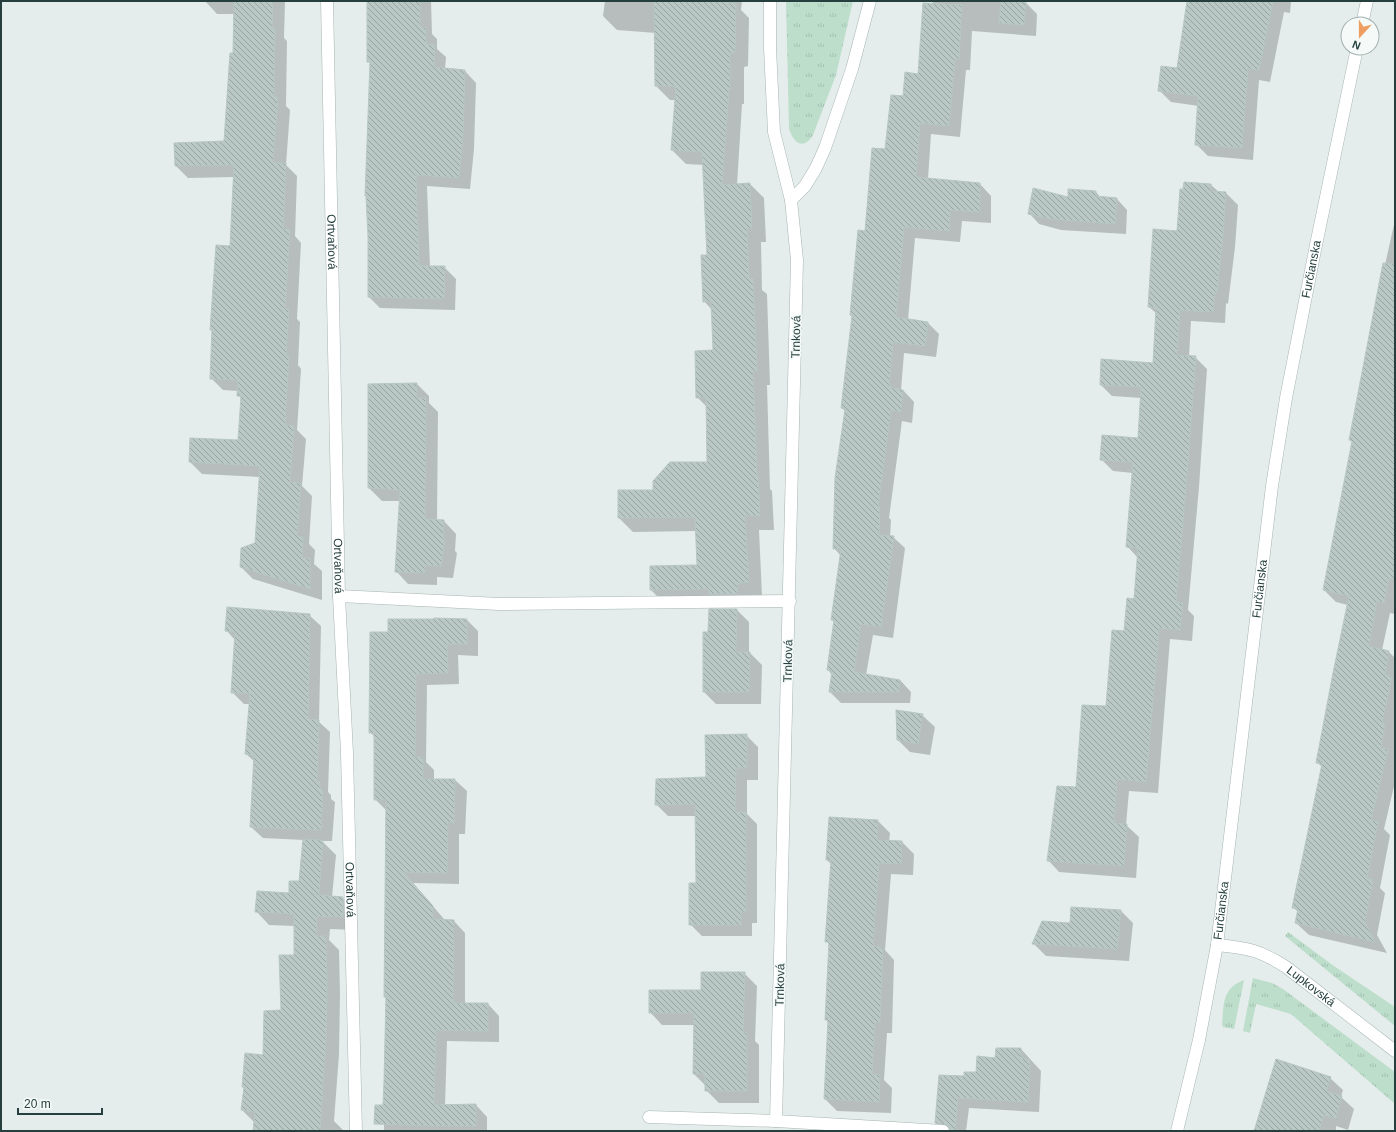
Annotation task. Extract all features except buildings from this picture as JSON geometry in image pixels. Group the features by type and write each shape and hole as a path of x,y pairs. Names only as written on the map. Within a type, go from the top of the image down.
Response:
{"street":[{"name":"Ortvaňová","path":"327,1 339,596 347,753 356,1131"},
{"name":"Trnková","path":"770,1 770,48 774,132 791,200 797,260 790,601 776,1121"},
{"path":"791,200 805,186 816,168 825,148 852,69 870,1"},
{"path":"1364,16 1367,1"},
{"name":"Furčianska","path":"1177,1131 1199,1040 1216,945 1272,486 1286,398 1355,56"},
{"path":"339,596 499,604 790,601"},
{"name":"Lupkovská","path":"1216,945 1253,950 1271,957 1395,1051"},
{"path":"649,1117 776,1121 943,1131"}],"green space":[{"path":"786,1 853,1 836,75 813,135 806,143 802,144 793,138 789,129"},
{"path":"1288,932 1334,966 1395,1007 1395,1026 1285,936"},
{"path":"1253,978 1272,983 1283,989 1395,1072 1395,1104 1291,1014 1256,1004 1250,1033 1243,1031"},
{"path":"1244,980 1234,1029 1223,1027 1224,1003 1228,992 1237,983"}]}
